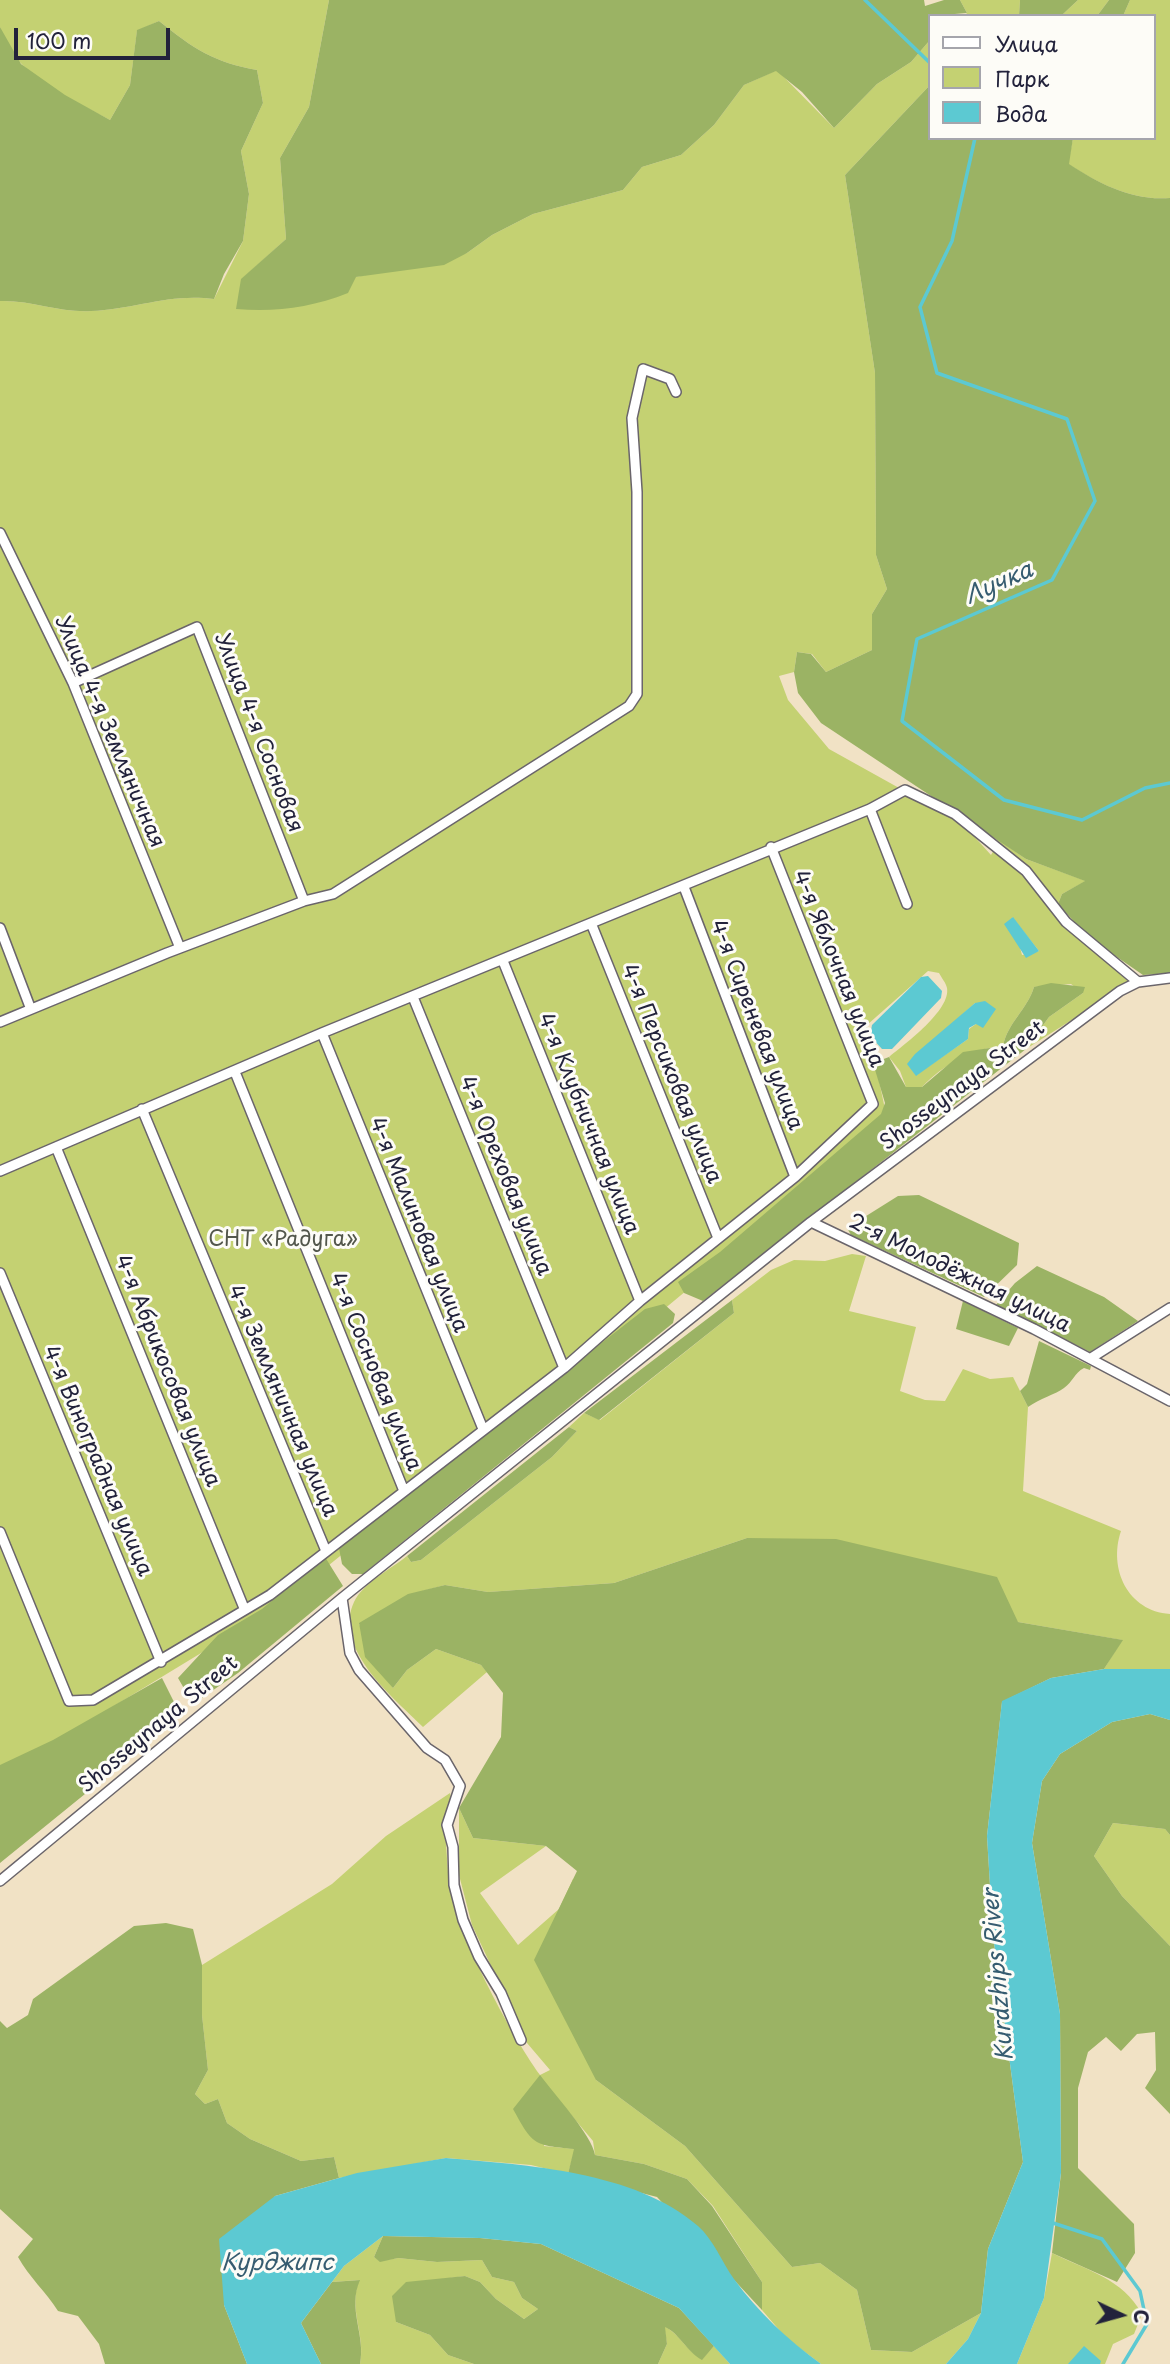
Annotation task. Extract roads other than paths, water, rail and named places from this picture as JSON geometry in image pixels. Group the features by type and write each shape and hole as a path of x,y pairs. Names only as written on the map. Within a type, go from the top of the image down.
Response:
{"street":[{"path":"0,1022 30,1007 180,948 304,901 333,894 629,706 637,694 637,492 632,418 643,369 670,379 676,393"},
{"name":"Улица 4-я Земляничная","path":"0,533 73,683 180,948"},
{"name":"Улица 4-я Сосновая","path":"73,683 197,627 304,901"},
{"path":"0,1171 322,1033 684,887 771,847 870,808 905,790 955,814 1026,871 1066,922 1138,982 1170,978"},
{"path":"870,808 907,904"},
{"name":"4-я Яблочная улица","path":"771,847 873,1104 795,1177"},
{"name":"4-я Сиреневая улица","path":"684,887 795,1177"},
{"name":"4-я Персиковая улица","path":"591,923 718,1238"},
{"path":"0,928 30,1007"},
{"name":"4-я Клубничная улица","path":"503,961 640,1301"},
{"name":"Shosseynaya Street","path":"0,1881 342,1598 811,1222 1120,991 1138,982"},
{"name":"4-я Ореховая улица","path":"413,998 564,1368"},
{"name":"4-я Малиновая улица","path":"322,1033 482,1429"},
{"name":"4-я Сосновая улица","path":"235,1072 404,1491"},
{"name":"4-я Земляничная улица","path":"142,1109 326,1552"},
{"name":"4-я Абрикосовая улица","path":"56,1147 244,1608"},
{"path":"0,1532 69,1701 93,1700 270,1595 564,1368 640,1301 795,1177"},
{"name":"2-я Молодёжная улица","path":"811,1222 1091,1358 1170,1401"},
{"name":"4-я Виноградная улица","path":"0,1273 161,1662"},
{"path":"1091,1358 1170,1308"},
{"path":"342,1598 350,1653 359,1670 427,1748 445,1760 460,1786 447,1825 453,1847 454,1885 463,1920 478,1957 500,1993 521,2040"}],"water":[{"path":"1013,917 1039,951 1026,958 1004,924"},
{"path":"928,976 942,991 941,998 892,1049 882,1049 870,1036 872,1025 921,977"},
{"path":"985,1001 996,1009 983,1028 976,1024 969,1028 968,1039 916,1076 907,1064 915,1054 975,1003"},
{"name":"Kurdzhips River","path":"1104,1669 1170,1669 1170,1720 1150,1714 1112,1722 1060,1754 1042,1781 1032,1843 1060,2014 1061,2173 1044,2298 1017,2364 946,2364 968,2339 981,2313 988,2249 1023,2162 993,1935 987,1836 1002,1701 1051,1678"},
{"name":"Курджипс","path":"446,2158 578,2174 643,2193 672,2208 703,2231 734,2279 763,2314 821,2364 730,2364 679,2308 541,2244 480,2238 383,2236 344,2266 301,2323 321,2364 247,2364 224,2305 219,2239 275,2196 357,2173"},
{"path":"1084,2346 1101,2361 1100,2364 1068,2364"}],"waterway":[{"name":"Лучка","path":"865,0 928,61"},
{"name":"Лучка","path":"975,140 952,241 920,307 937,373 1067,419 1095,501 1052,580 917,639 902,721 1004,800 1082,820 1145,788 1170,783"},
{"path":"1053,2223 1102,2239 1140,2291 1147,2324 1123,2364"}],"park label":[{"name":"СНТ «Радуга»","path":"283,1240"}]}
